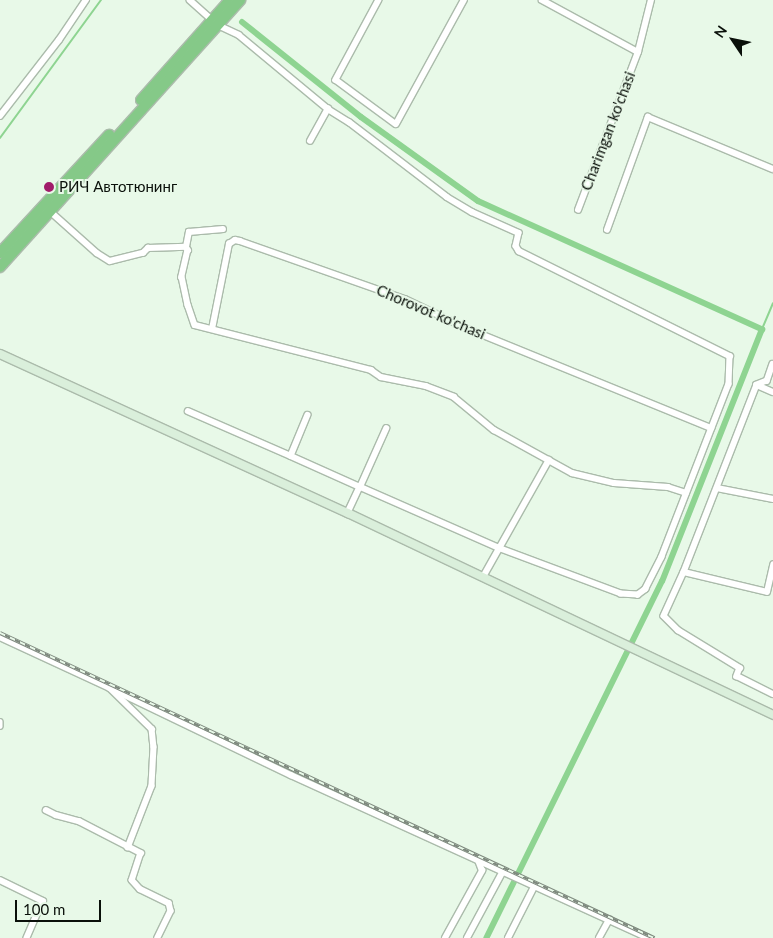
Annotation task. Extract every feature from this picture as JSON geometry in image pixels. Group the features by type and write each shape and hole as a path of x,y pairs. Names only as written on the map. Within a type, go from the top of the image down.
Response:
{"highway":[{"path":"0,267 215,23 230,0"},
{"path":"0,254 215,23 240,0"}],"street":[{"path":"0,116 59,40 86,0"},
{"path":"188,412 498,548 621,594 638,595 646,589 662,557 729,384 730,356 519,252 516,246 519,233 472,212 447,197 349,122 328,109 239,35 215,23 190,0"},
{"path":"378,0 336,80 396,124 464,0"},
{"name":"Charimgan ko'chasi","path":"542,0 638,52"},
{"name":"Charimgan ko'chasi","path":"578,210 638,52 651,0"},
{"path":"310,141 328,109"},
{"path":"607,230 648,118 773,169"},
{"path":"50,211 97,253 110,261 143,252 148,248 186,247"},
{"path":"223,229 189,232 186,247 188,250 182,277 188,305 195,325 371,370 381,377 426,386 454,398 494,430 572,472 614,483 668,487 686,493"},
{"name":"Chorovot ko'chasi","path":"212,329 230,244 235,240 405,299 466,328 711,428"},
{"path":"0,354 348,513 773,715"},
{"path":"773,364 767,381 757,385 684,572 664,616 678,630 740,668 737,676 773,694"},
{"path":"757,385 773,392"},
{"path":"291,456 308,415"},
{"path":"348,513 386,430"},
{"path":"483,577 548,460"},
{"path":"716,488 773,499"},
{"path":"684,572 767,592 773,565"},
{"path":"0,637 479,863 648,938"},
{"path":"110,688 152,729 154,747 152,786 128,848"},
{"path":"46,810 79,821 128,848 141,853 132,880 140,889 169,903 171,911 158,938"},
{"path":"445,938 482,871 479,863"},
{"path":"467,938 502,873"},
{"path":"0,880 43,901 27,938"},
{"path":"508,938 534,887"},
{"path":"599,938 609,920"}],"waterway":[{"path":"0,138 101,0"},
{"path":"242,22 361,117 478,201 762,329 662,581 486,938"},
{"path":"762,329 773,303"}],"railway":[{"path":"0,633 654,938"}],"place":[{"name":"РИЧ Автотюнинг","path":"49,187"}]}
